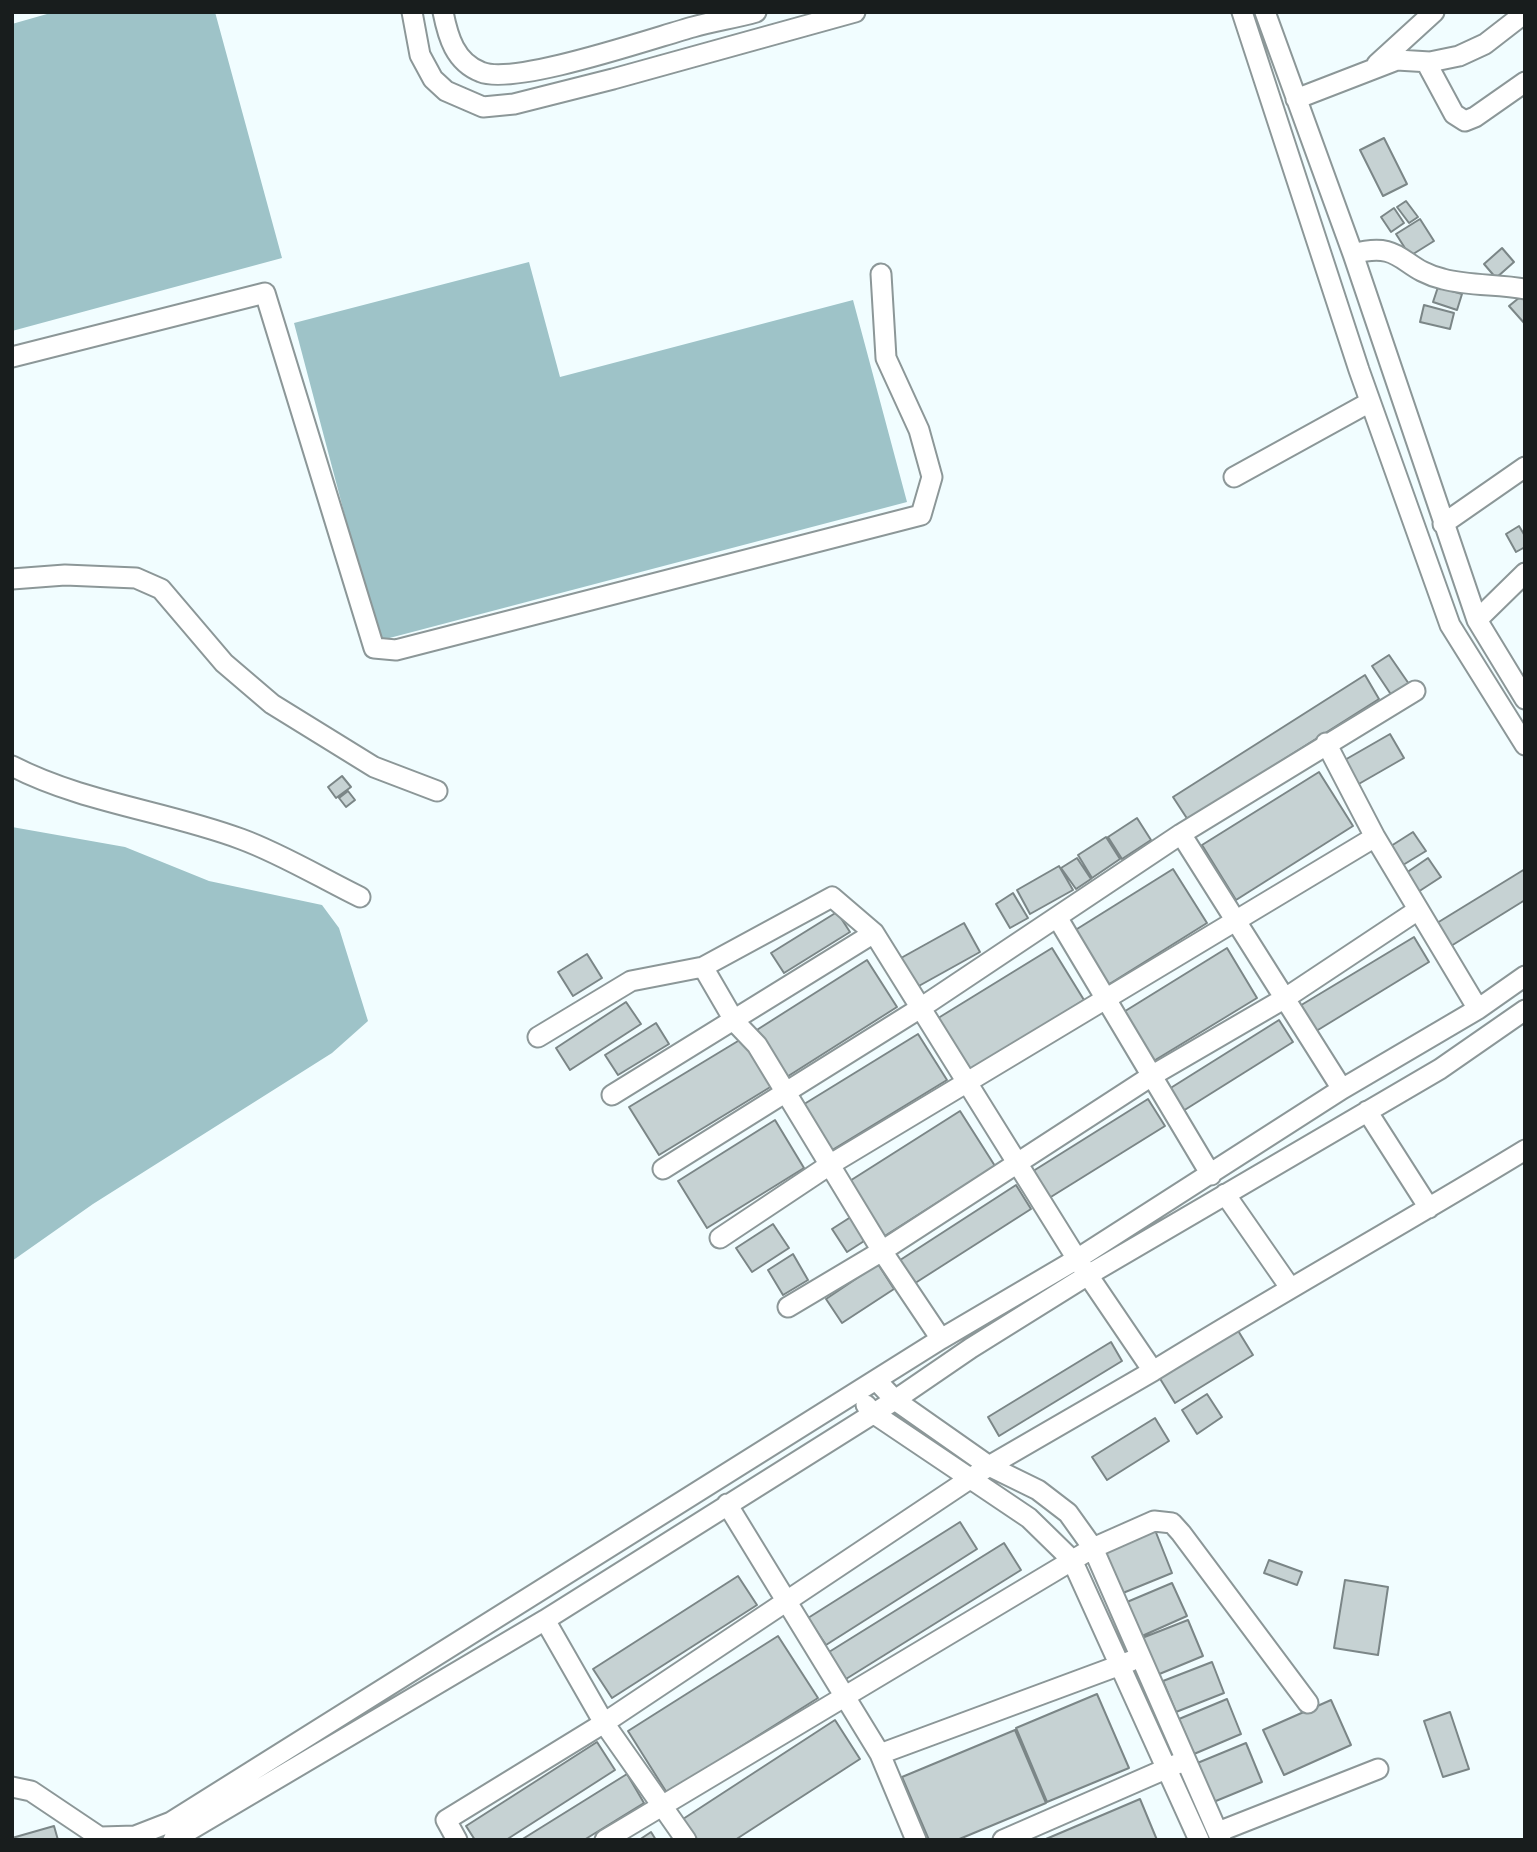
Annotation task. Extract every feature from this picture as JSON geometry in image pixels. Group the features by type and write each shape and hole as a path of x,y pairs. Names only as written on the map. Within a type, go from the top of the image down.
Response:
{"street":[{"path":"412,12 420,55 433,79 446,92 482,107 514,104 855,12"},
{"path":"443,12 449,40 464,62 481,72 499,76 755,12"},
{"path":"1242,12 1370,402 1450,625 1524,742"},
{"path":"1265,12 1353,254 1477,620 1525,699"},
{"path":"1373,67 1434,12"},
{"path":"1296,99 1373,67 1397,60 1426,62 1460,56 1485,44 1514,16"},
{"path":"693,27 702,54"},
{"path":"1426,62 1454,114 1465,121 1525,82"},
{"path":"470,101 481,72"},
{"path":"1353,254 1377,247 1389,251 1424,274 1446,280 1525,289"},
{"path":"12,357 265,293 374,648 396,650 920,515 932,477 919,430 886,358 881,274"},
{"path":"1234,477 1370,402"},
{"path":"1443,524 1525,467"},
{"path":"1477,620 1525,573"},
{"path":"12,579 65,575 136,578 160,589 224,663 272,704 374,767 437,791"},
{"path":"663,1168 922,1007 1181,834 1415,691"},
{"path":"1326,743 1376,837 1478,1009"},
{"path":"12,766 39,780 95,798 242,839 360,897"},
{"path":"1181,834 1234,920 1287,997 1342,1089"},
{"path":"720,1238 831,1164 1376,837"},
{"path":"538,1037 631,981 703,967 832,897 874,933 1082,1267 1153,1371"},
{"path":"788,1307 882,1251 1153,1075 1287,997 1418,910"},
{"path":"1057,917 1210,1175"},
{"path":"612,1095 874,933"},
{"path":"703,967 734,1022 757,1045 882,1251 941,1339"},
{"path":"173,1840 545,1620 895,1400 1210,1175 1342,1089 1478,1009 1525,976"},
{"path":"12,1787 31,1791 102,1838 135,1836 171,1822 941,1339 1225,1194 1440,1069 1525,1010"},
{"path":"1367,1111 1429,1208"},
{"path":"457,1840 446,1820 604,1723 788,1603 989,1466 1153,1371 1289,1286 1429,1208 1525,1150"},
{"path":"1225,1194 1289,1286"},
{"path":"876,1380 895,1400 989,1466 1038,1490 1068,1513 1093,1548 1140,1658 1199,1840"},
{"path":"856,1393 873,1413 1029,1518 1072,1560 1120,1664 1219,1836 1378,1769"},
{"path":"727,1504 842,1698 880,1755 916,1840"},
{"path":"605,1840 1072,1560 1154,1521 1172,1523 1308,1703"},
{"path":"545,1620 604,1723 686,1840"},
{"path":"880,1755 1140,1658"},
{"path":"1003,1840 1176,1765"}],"water":[{"path":"54,12 215,12 282,258 12,331 12,24"},
{"path":"529,262 560,377 853,300 907,502 378,641 294,323"},
{"path":"12,827 125,847 209,881 322,905 339,928 368,1021 332,1053 93,1204 12,1261"}],"building":[{"path":"1384,138 1407,184 1383,196 1360,150"},
{"path":"1406,201 1418,217 1409,223 1397,207"},
{"path":"1394,208 1404,223 1391,232 1381,217"},
{"path":"1420,219 1434,241 1410,256 1396,234"},
{"path":"1502,248 1514,262 1496,278 1484,264"},
{"path":"1438,287 1462,294 1457,310 1433,302"},
{"path":"1525,293 1525,324 1509,306"},
{"path":"1424,305 1454,313 1450,329 1420,322"},
{"path":"1519,526 1525,536 1525,547 1516,552 1506,534"},
{"path":"1389,655 1409,684 1392,696 1372,666"},
{"path":"1365,675 1379,699 1188,820 1173,797"},
{"path":"1390,734 1404,758 1357,785 1343,761"},
{"path":"1319,772 1353,826 1236,900 1202,845"},
{"path":"342,776 351,787 336,798 328,787"},
{"path":"348,791 355,800 346,807 339,798"},
{"path":"1137,818 1151,840 1122,859 1108,837"},
{"path":"1413,832 1426,851 1403,865 1391,846"},
{"path":"1106,837 1120,859 1092,878 1078,855"},
{"path":"1077,858 1091,879 1076,889 1061,868"},
{"path":"1428,858 1441,877 1418,892 1406,873"},
{"path":"1059,866 1073,890 1030,914 1017,890"},
{"path":"1173,869 1207,923 1103,988 1069,934"},
{"path":"1525,869 1525,900 1451,946 1437,923"},
{"path":"1013,893 1028,918 1010,928 996,904"},
{"path":"837,912 850,932 784,973 771,953"},
{"path":"964,923 980,952 917,987 901,958"},
{"path":"1414,937 1429,962 1313,1033 1298,1007"},
{"path":"1052,948 1084,1000 968,1072 935,1020"},
{"path":"1227,948 1257,998 1152,1062 1122,1013"},
{"path":"587,954 602,978 573,996 558,972"},
{"path":"867,960 897,1007 782,1080 752,1033"},
{"path":"626,1002 641,1024 570,1070 556,1048"},
{"path":"1279,1020 1293,1042 1183,1111 1169,1089"},
{"path":"656,1023 669,1044 618,1075 605,1055"},
{"path":"918,1034 947,1080 829,1152 801,1106"},
{"path":"743,1038 772,1086 659,1155 629,1107"},
{"path":"1148,1099 1165,1126 1046,1200 1030,1173"},
{"path":"960,1111 995,1166 880,1239 845,1184"},
{"path":"775,1120 804,1168 707,1228 678,1181"},
{"path":"1016,1185 1031,1209 909,1287 894,1264"},
{"path":"857,1213 872,1236 847,1252 832,1229"},
{"path":"773,1224 789,1248 752,1272 736,1248"},
{"path":"793,1254 808,1280 783,1295 768,1270"},
{"path":"878,1264 894,1289 842,1323 826,1299"},
{"path":"1237,1329 1253,1355 1175,1403 1159,1377"},
{"path":"1111,1342 1122,1361 999,1436 988,1417"},
{"path":"1207,1394 1222,1417 1197,1434 1182,1410"},
{"path":"1155,1418 1169,1441 1107,1480 1092,1457"},
{"path":"960,1522 977,1549 826,1645 808,1618"},
{"path":"1155,1530 1172,1573 1118,1595 1101,1552"},
{"path":"1004,1543 1021,1570 846,1679 829,1652"},
{"path":"1269,1560 1302,1572 1297,1585 1264,1573"},
{"path":"738,1576 757,1605 612,1698 593,1669"},
{"path":"1345,1580 1388,1587 1378,1655 1334,1648"},
{"path":"1172,1583 1187,1616 1142,1636 1127,1602"},
{"path":"1188,1620 1203,1656 1157,1675 1142,1638"},
{"path":"778,1636 818,1698 667,1793 628,1731"},
{"path":"1212,1662 1224,1693 1176,1712 1163,1681"},
{"path":"1097,1694 1129,1768 1047,1802 1016,1728"},
{"path":"1227,1699 1241,1734 1194,1754 1179,1719"},
{"path":"1331,1700 1351,1745 1284,1775 1263,1730"},
{"path":"1450,1712 1469,1769 1443,1777 1424,1721"},
{"path":"835,1720 860,1759 735,1840 697,1840 683,1819"},
{"path":"1015,1730 1046,1803 957,1840 929,1840 902,1777"},
{"path":"597,1742 615,1770 506,1840 475,1840 466,1826"},
{"path":"1246,1743 1262,1782 1211,1803 1195,1764"},
{"path":"627,1774 644,1803 584,1840 521,1840"},
{"path":"1140,1799 1157,1840 1046,1839"},
{"path":"54,1826 58,1840 12,1840 12,1838"},
{"path":"651,1832 656,1840 639,1840"}]}
